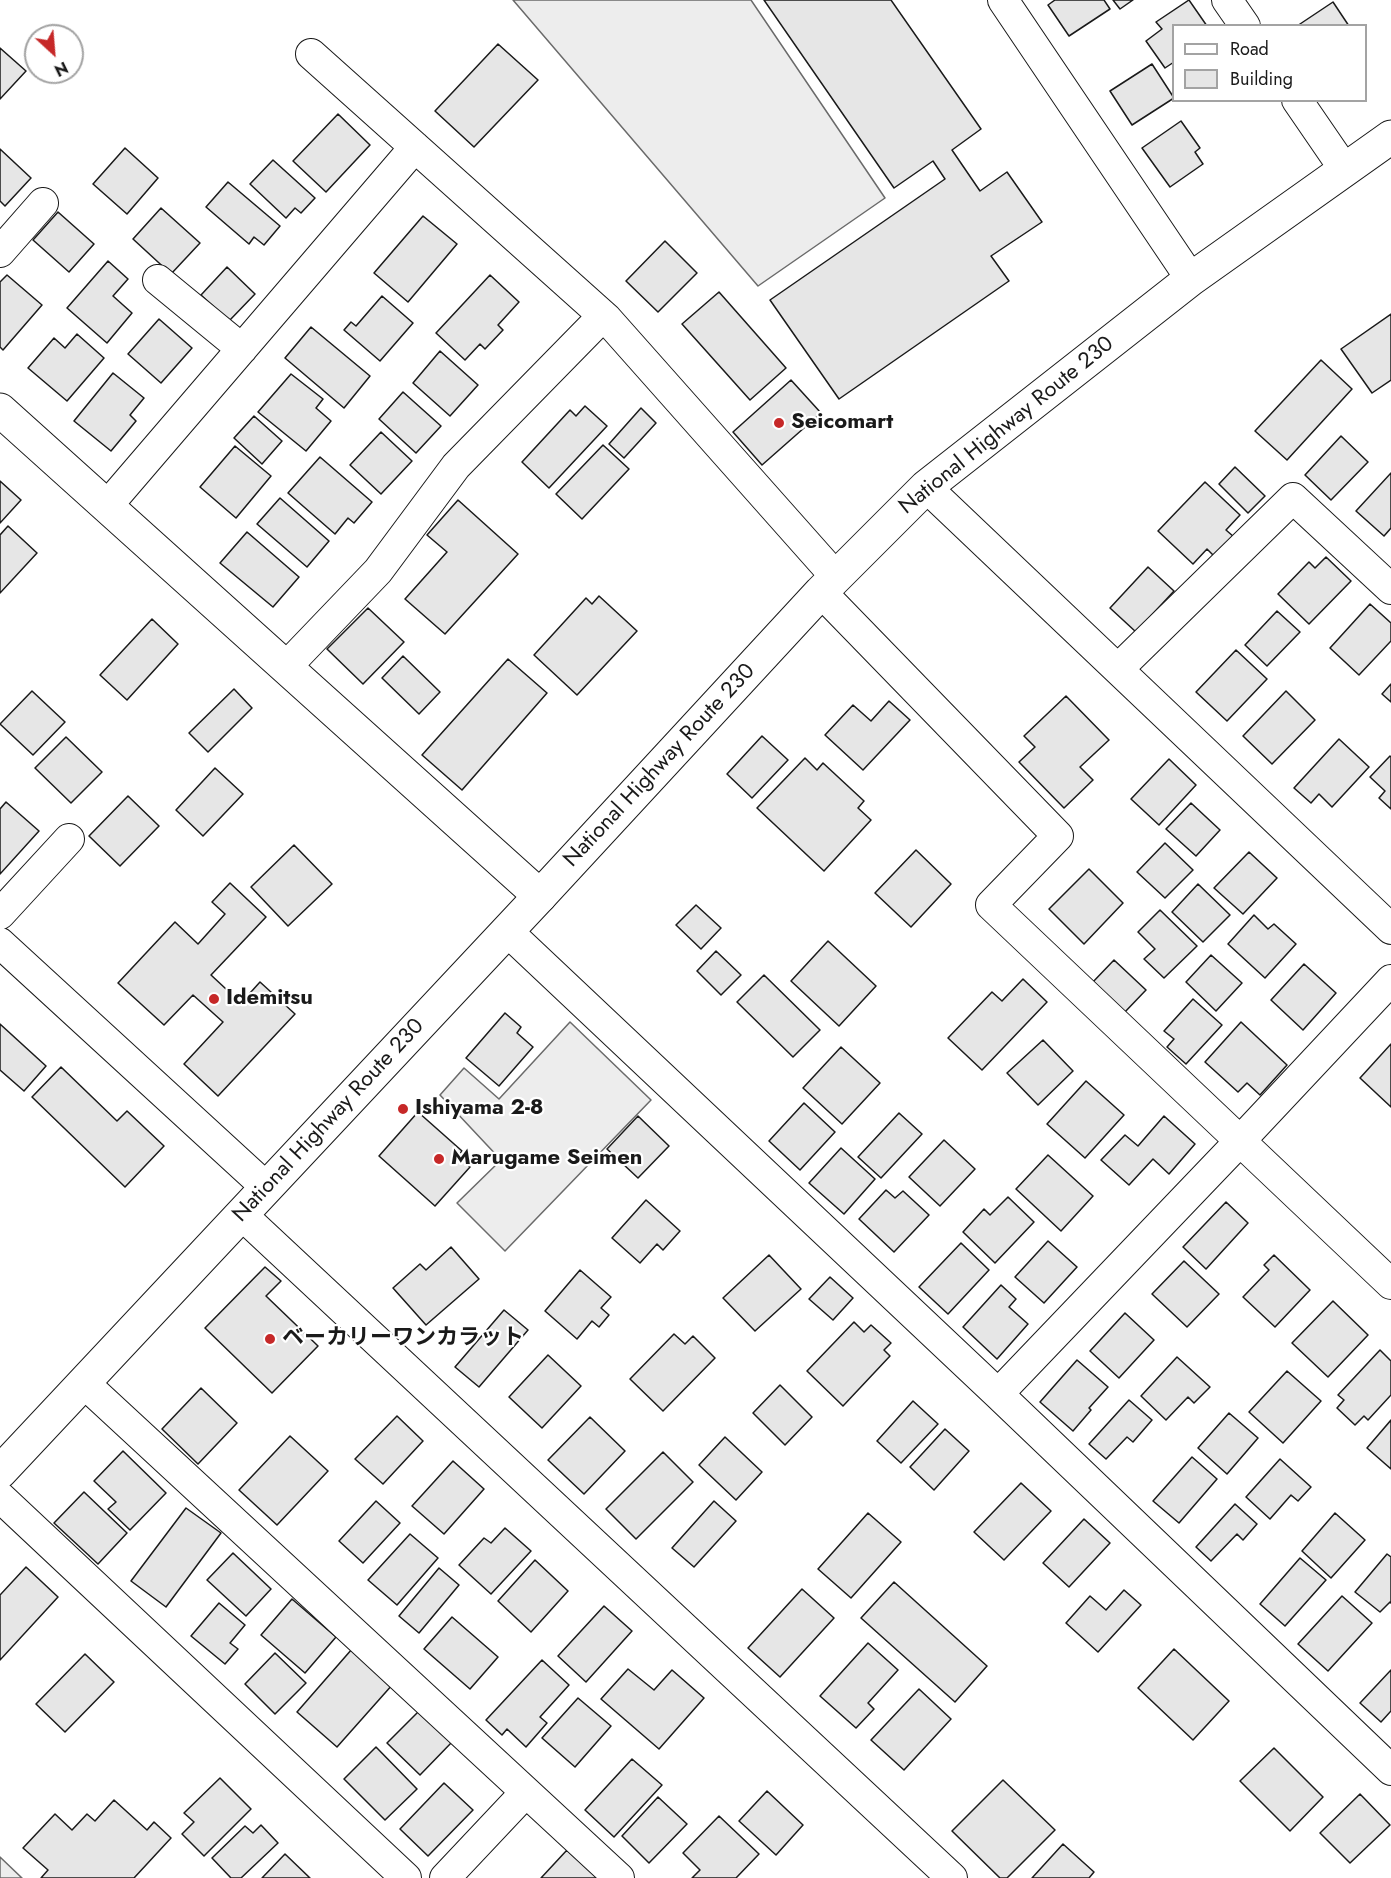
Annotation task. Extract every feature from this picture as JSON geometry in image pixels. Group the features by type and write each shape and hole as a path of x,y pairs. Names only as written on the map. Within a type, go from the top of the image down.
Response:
{"main road":[{"name":"National Highway Route 230","path":"0,1472 507,932 828,584 926,487 1191,279 1389,141"},
{"path":"1,413 540,896"}],"street":[{"path":"1003,0 1191,279"},
{"path":"1227,0 1244,24"},
{"path":"311,54 603,316 828,584 1058,836 991,905 1391,1284"},
{"path":"1298,102 1345,170"},
{"path":"107,506 415,147"},
{"path":"0,252 43,203"},
{"path":"158,280 242,349"},
{"path":"286,667 378,571 456,466 603,316"},
{"path":"926,487 1391,929"},
{"path":"1118,669 1293,498 1391,589"},
{"path":"0,914 69,839"},
{"path":"507,932 998,1394 1391,1770"},
{"path":"0,943 267,1188"},
{"path":"998,1394 1391,980"},
{"path":"242,1215 952,1878"},
{"path":"84,1383 619,1878"},
{"path":"0,1497 406,1878"},
{"path":"445,1878 526,1792"}],"shaded area":[{"path":"513,0 751,0 885,198 758,286"},
{"path":"570,1022 651,1100 505,1251 457,1203 501,1160 440,1095 464,1068 499,1099"},
{"path":"0,1857 22,1878 0,1878"}],"building":[{"path":"764,0 891,0 981,129 952,150 980,191 1007,172 1042,222 991,256 1009,281 839,399 770,300 945,179 933,161 894,188"},
{"path":"1055,0 1104,0 1110,9 1069,36 1048,5"},
{"path":"1113,0 1133,0 1120,9"},
{"path":"1189,0 1206,24 1172,24 1172,63 1165,68 1146,41 1162,29 1156,22"},
{"path":"1333,2 1348,24 1300,24"},
{"path":"498,44 538,80 474,147 435,111"},
{"path":"0,48 24,69 24,73 0,99"},
{"path":"1152,64 1172,95 1172,99 1132,125 1110,91"},
{"path":"338,114 370,145 326,192 293,161"},
{"path":"1181,121 1200,148 1195,152 1203,164 1170,187 1142,148"},
{"path":"125,148 158,178 127,214 93,184"},
{"path":"0,149 31,178 5,206 0,201"},
{"path":"273,160 315,198 301,213 295,208 286,218 250,184"},
{"path":"228,182 280,226 264,245 254,237 249,244 206,207"},
{"path":"161,208 200,243 171,274 133,239"},
{"path":"58,212 94,244 69,272 33,240"},
{"path":"423,216 457,244 408,302 374,273"},
{"path":"665,241 697,273 658,312 626,281"},
{"path":"108,261 128,279 113,296 132,313 107,343 67,308"},
{"path":"227,267 255,294 229,321 201,295"},
{"path":"7,275 42,305 3,350 0,347 0,282"},
{"path":"490,275 519,302 498,325 503,330 485,349 480,344 465,360 436,333"},
{"path":"719,292 786,368 750,400 682,324"},
{"path":"382,296 413,323 380,361 344,330 351,322 356,326"},
{"path":"1391,314 1391,380 1372,393 1341,349"},
{"path":"159,319 192,348 161,383 128,354"},
{"path":"311,327 370,376 344,408 285,358"},
{"path":"77,334 104,358 67,401 28,368 54,338 65,348"},
{"path":"440,351 478,385 450,416 413,383"},
{"path":"1321,360 1352,389 1287,460 1255,431"},
{"path":"113,373 144,398 130,415 136,421 111,451 74,421"},
{"path":"291,374 323,399 316,408 331,421 306,451 258,412"},
{"path":"791,380 821,413 762,465 733,432"},
{"path":"403,392 441,426 416,453 379,419"},
{"path":"585,406 607,426 549,488 522,462 570,410 576,416"},
{"path":"641,408 656,423 624,458 609,444"},
{"path":"254,416 282,441 262,464 234,438"},
{"path":"381,432 412,461 381,494 350,465"},
{"path":"1341,436 1368,462 1331,500 1305,475"},
{"path":"603,445 629,469 582,519 556,494"},
{"path":"235,446 271,476 236,518 200,487"},
{"path":"320,457 372,502 354,523 348,518 335,534 288,493"},
{"path":"1235,467 1265,496 1248,513 1219,484"},
{"path":"1391,473 1391,528 1384,536 1356,511"},
{"path":"0,481 21,500 0,523"},
{"path":"1205,482 1240,515 1226,530 1234,537 1215,557 1207,549 1193,564 1158,531"},
{"path":"280,498 329,541 307,567 257,524"},
{"path":"458,500 518,554 445,634 405,599 447,552 427,535"},
{"path":"8,526 37,553 0,593 0,535"},
{"path":"247,532 299,577 273,607 220,563"},
{"path":"1326,557 1351,581 1309,624 1278,594 1309,562 1315,568"},
{"path":"1148,567 1174,591 1136,632 1110,608"},
{"path":"599,596 637,631 577,695 534,655 586,598 592,604"},
{"path":"1370,604 1391,623 1391,641 1359,675 1330,648"},
{"path":"368,608 404,642 363,684 327,649"},
{"path":"1277,611 1300,632 1267,666 1245,645"},
{"path":"152,619 178,644 127,700 100,675"},
{"path":"1236,650 1267,679 1227,721 1196,692"},
{"path":"403,656 440,692 419,714 382,678"},
{"path":"508,659 547,693 462,790 422,755"},
{"path":"1391,684 1391,702 1382,694"},
{"path":"234,689 252,708 208,752 189,733"},
{"path":"32,691 65,722 33,755 0,724"},
{"path":"1286,691 1315,720 1272,764 1243,736"},
{"path":"1066,696 1109,740 1080,767 1093,780 1064,808 1019,762 1035,747 1024,736"},
{"path":"889,701 910,720 863,770 825,735 853,705 871,721"},
{"path":"762,736 788,760 752,798 727,774"},
{"path":"66,737 102,772 71,803 35,768"},
{"path":"1339,739 1369,767 1332,807 1319,794 1311,803 1294,788"},
{"path":"1390,756 1391,809 1379,798 1385,791 1370,777"},
{"path":"805,758 817,770 823,763 864,801 858,808 871,820 824,871 757,808"},
{"path":"1169,759 1196,785 1159,825 1131,799"},
{"path":"215,768 243,794 203,836 176,810"},
{"path":"128,796 159,826 120,866 89,836"},
{"path":"6,802 39,831 0,874 0,809"},
{"path":"1191,803 1220,830 1196,856 1166,829"},
{"path":"1165,843 1193,870 1165,898 1137,872"},
{"path":"294,845 332,884 288,926 251,887"},
{"path":"916,850 951,884 911,927 875,893"},
{"path":"1249,852 1277,878 1243,914 1214,888"},
{"path":"1089,869 1123,903 1084,944 1049,909"},
{"path":"230,883 266,917 211,975 241,1003 260,982 295,1014 218,1096 184,1064 223,1022 193,995 164,1025 118,983 175,922 198,944 225,914 212,902"},
{"path":"1198,884 1230,915 1203,942 1172,912"},
{"path":"696,905 721,928 701,949 676,925"},
{"path":"1160,910 1197,946 1164,978 1144,959 1155,949 1138,932"},
{"path":"1254,915 1268,929 1274,924 1296,944 1265,978 1228,944"},
{"path":"828,941 876,986 839,1026 791,981"},
{"path":"716,951 741,975 721,995 697,971"},
{"path":"1211,955 1242,983 1216,1011 1186,982"},
{"path":"1114,960 1146,990 1123,1014 1091,984"},
{"path":"1304,964 1336,993 1303,1030 1271,1000"},
{"path":"764,975 820,1030 793,1057 737,1002"},
{"path":"1023,979 1047,1002 982,1070 948,1038 992,992 1002,1001"},
{"path":"1193,999 1222,1025 1186,1064 1167,1047 1174,1039 1164,1031"},
{"path":"505,1013 521,1027 517,1033 533,1047 499,1086 466,1058"},
{"path":"1241,1022 1287,1065 1260,1095 1247,1083 1238,1092 1205,1062"},
{"path":"0,1024 46,1066 24,1091 0,1070"},
{"path":"1043,1040 1073,1071 1038,1105 1007,1073"},
{"path":"1391,1044 1391,1107 1360,1078"},
{"path":"841,1047 880,1083 842,1124 803,1088"},
{"path":"61,1067 117,1121 127,1111 164,1146 125,1187 32,1097"},
{"path":"1086,1081 1124,1115 1085,1158 1047,1124"},
{"path":"804,1103 835,1132 800,1170 769,1141"},
{"path":"418,1112 462,1151 458,1156 470,1167 435,1206 379,1156"},
{"path":"899,1113 922,1134 881,1178 858,1157"},
{"path":"638,1116 669,1146 638,1178 607,1149"},
{"path":"1164,1116 1195,1144 1169,1174 1153,1159 1129,1185 1101,1160 1125,1135 1138,1146"},
{"path":"944,1140 975,1169 940,1206 909,1177"},
{"path":"841,1148 875,1179 844,1214 809,1183"},
{"path":"1048,1155 1093,1196 1061,1231 1016,1189"},
{"path":"886,1190 895,1198 903,1191 929,1215 894,1252 859,1219"},
{"path":"1008,1197 1034,1222 995,1263 963,1232 984,1209 990,1215"},
{"path":"646,1200 680,1231 663,1250 657,1244 640,1263 612,1238"},
{"path":"1226,1202 1248,1223 1206,1269 1183,1247"},
{"path":"1048,1241 1077,1267 1044,1303 1015,1277"},
{"path":"961,1243 989,1270 948,1314 919,1287"},
{"path":"451,1247 479,1279 426,1325 393,1288 420,1264 426,1270"},
{"path":"769,1255 801,1289 755,1331 723,1298"},
{"path":"1274,1255 1310,1290 1275,1327 1243,1297 1269,1270 1264,1265"},
{"path":"1184,1261 1219,1294 1187,1327 1152,1294"},
{"path":"265,1267 281,1281 266,1296 318,1346 272,1393 205,1328"},
{"path":"580,1270 611,1297 601,1308 609,1315 599,1327 592,1321 577,1339 545,1311"},
{"path":"830,1277 853,1298 833,1320 809,1299"},
{"path":"1001,1285 1016,1299 1009,1307 1028,1324 997,1359 963,1327"},
{"path":"1333,1301 1368,1335 1328,1377 1292,1343"},
{"path":"504,1310 528,1330 479,1387 455,1367"},
{"path":"1125,1313 1154,1340 1119,1378 1090,1351"},
{"path":"854,1322 864,1332 871,1325 891,1343 884,1350 890,1356 843,1406 807,1371"},
{"path":"674,1334 685,1344 693,1336 715,1358 663,1411 630,1379"},
{"path":"1380,1350 1391,1361 1391,1395 1368,1420 1364,1416 1355,1425 1337,1408 1344,1400 1338,1395"},
{"path":"548,1355 581,1386 542,1428 509,1397"},
{"path":"1177,1357 1210,1387 1194,1403 1188,1397 1166,1420 1141,1396"},
{"path":"1077,1360 1108,1387 1073,1431 1040,1402"},
{"path":"1287,1371 1321,1401 1283,1443 1249,1412"},
{"path":"780,1385 812,1417 785,1445 753,1413"},
{"path":"201,1388 237,1423 198,1464 162,1429"},
{"path":"1129,1400 1152,1420 1133,1442 1127,1437 1106,1459 1089,1444"},
{"path":"913,1401 938,1424 901,1463 877,1441"},
{"path":"1229,1413 1258,1438 1227,1474 1198,1448"},
{"path":"397,1416 423,1441 383,1484 355,1459"},
{"path":"590,1417 625,1451 584,1494 548,1460"},
{"path":"1391,1420 1391,1469 1367,1448"},
{"path":"945,1429 969,1451 934,1490 910,1467"},
{"path":"290,1436 328,1471 277,1525 239,1490"},
{"path":"725,1437 762,1472 736,1500 699,1465"},
{"path":"123,1451 166,1493 130,1530 108,1509 116,1502 94,1481"},
{"path":"663,1452 693,1482 636,1539 606,1509"},
{"path":"1192,1457 1217,1479 1179,1523 1153,1501"},
{"path":"1280,1459 1311,1487 1298,1501 1291,1495 1270,1519 1246,1497"},
{"path":"453,1461 484,1489 444,1534 412,1506"},
{"path":"1021,1483 1051,1511 1004,1560 974,1532"},
{"path":"84,1492 127,1533 98,1564 54,1523"},
{"path":"376,1501 400,1523 363,1563 339,1541"},
{"path":"714,1501 736,1521 694,1567 672,1548"},
{"path":"1235,1504 1257,1524 1243,1540 1237,1534 1211,1561 1196,1547"},
{"path":"186,1508 221,1533 166,1607 131,1581"},
{"path":"868,1513 901,1542 851,1598 818,1569"},
{"path":"1335,1513 1365,1540 1331,1578 1302,1551"},
{"path":"1084,1519 1110,1543 1069,1587 1043,1563"},
{"path":"505,1528 531,1551 491,1594 459,1565 484,1538 491,1543"},
{"path":"410,1534 438,1558 397,1605 368,1580"},
{"path":"233,1553 271,1589 246,1616 207,1580"},
{"path":"1387,1554 1391,1557 1391,1603 1380,1612 1355,1592"},
{"path":"1300,1558 1326,1580 1285,1626 1260,1604"},
{"path":"535,1560 568,1591 531,1632 498,1601"},
{"path":"26,1567 58,1597 0,1660 0,1595"},
{"path":"439,1568 459,1585 419,1633 399,1616"},
{"path":"894,1582 987,1666 955,1702 861,1618"},
{"path":"802,1589 834,1618 780,1677 748,1648"},
{"path":"1124,1590 1141,1605 1098,1652 1066,1623 1090,1596 1106,1610"},
{"path":"1342,1596 1372,1623 1328,1671 1298,1644"},
{"path":"292,1599 336,1637 305,1673 261,1635"},
{"path":"219,1603 245,1625 230,1643 238,1649 225,1664 191,1636"},
{"path":"604,1606 632,1631 586,1682 558,1656"},
{"path":"452,1617 498,1657 470,1689 424,1649"},
{"path":"868,1643 898,1670 868,1703 874,1709 856,1728 820,1696"},
{"path":"352,1649 393,1684 337,1747 297,1712"},
{"path":"1174,1649 1229,1701 1193,1740 1138,1688"},
{"path":"275,1653 306,1683 275,1714 245,1684"},
{"path":"85,1654 114,1682 65,1732 36,1704"},
{"path":"542,1660 569,1685 540,1717 547,1723 526,1747 507,1729 502,1735 486,1720"},
{"path":"628,1669 654,1690 672,1670 704,1698 659,1749 601,1699"},
{"path":"1391,1670 1391,1711 1381,1722 1360,1703"},
{"path":"919,1689 951,1719 904,1770 871,1740"},
{"path":"578,1698 611,1726 575,1767 542,1738"},
{"path":"419,1711 452,1742 420,1775 387,1743"},
{"path":"376,1747 417,1789 385,1820 344,1779"},
{"path":"1274,1748 1323,1797 1290,1831 1240,1781"},
{"path":"632,1759 662,1785 614,1837 585,1810"},
{"path":"220,1778 251,1809 204,1856 182,1834 194,1822 184,1813"},
{"path":"1003,1780 1055,1830 1007,1878 1000,1878 952,1831"},
{"path":"444,1783 473,1810 428,1856 400,1829"},
{"path":"767,1791 803,1825 776,1855 739,1821"},
{"path":"1360,1794 1390,1825 1350,1863 1320,1833"},
{"path":"658,1797 687,1824 649,1863 622,1836"},
{"path":"114,1800 147,1830 154,1822 171,1838 134,1878 41,1878 48,1870 23,1848 55,1814 72,1830 87,1814 95,1821"},
{"path":"719,1816 759,1854 736,1878 692,1878 700,1870 683,1853"},
{"path":"261,1825 278,1843 241,1878 231,1878 212,1858 245,1826 253,1833"},
{"path":"1063,1844 1094,1872 1089,1878 1032,1878"},
{"path":"567,1850 598,1878 541,1878"},
{"path":"285,1854 310,1878 262,1878"}],"place":[{"name":"Seicomart","path":"779,423"},
{"name":"Idemitsu","path":"214,999"},
{"name":"Ishiyama 2-8","path":"403,1109"},
{"name":"Marugame Seimen","path":"439,1159"},
{"name":"ベーカリーワンカラット","path":"270,1339"}]}
